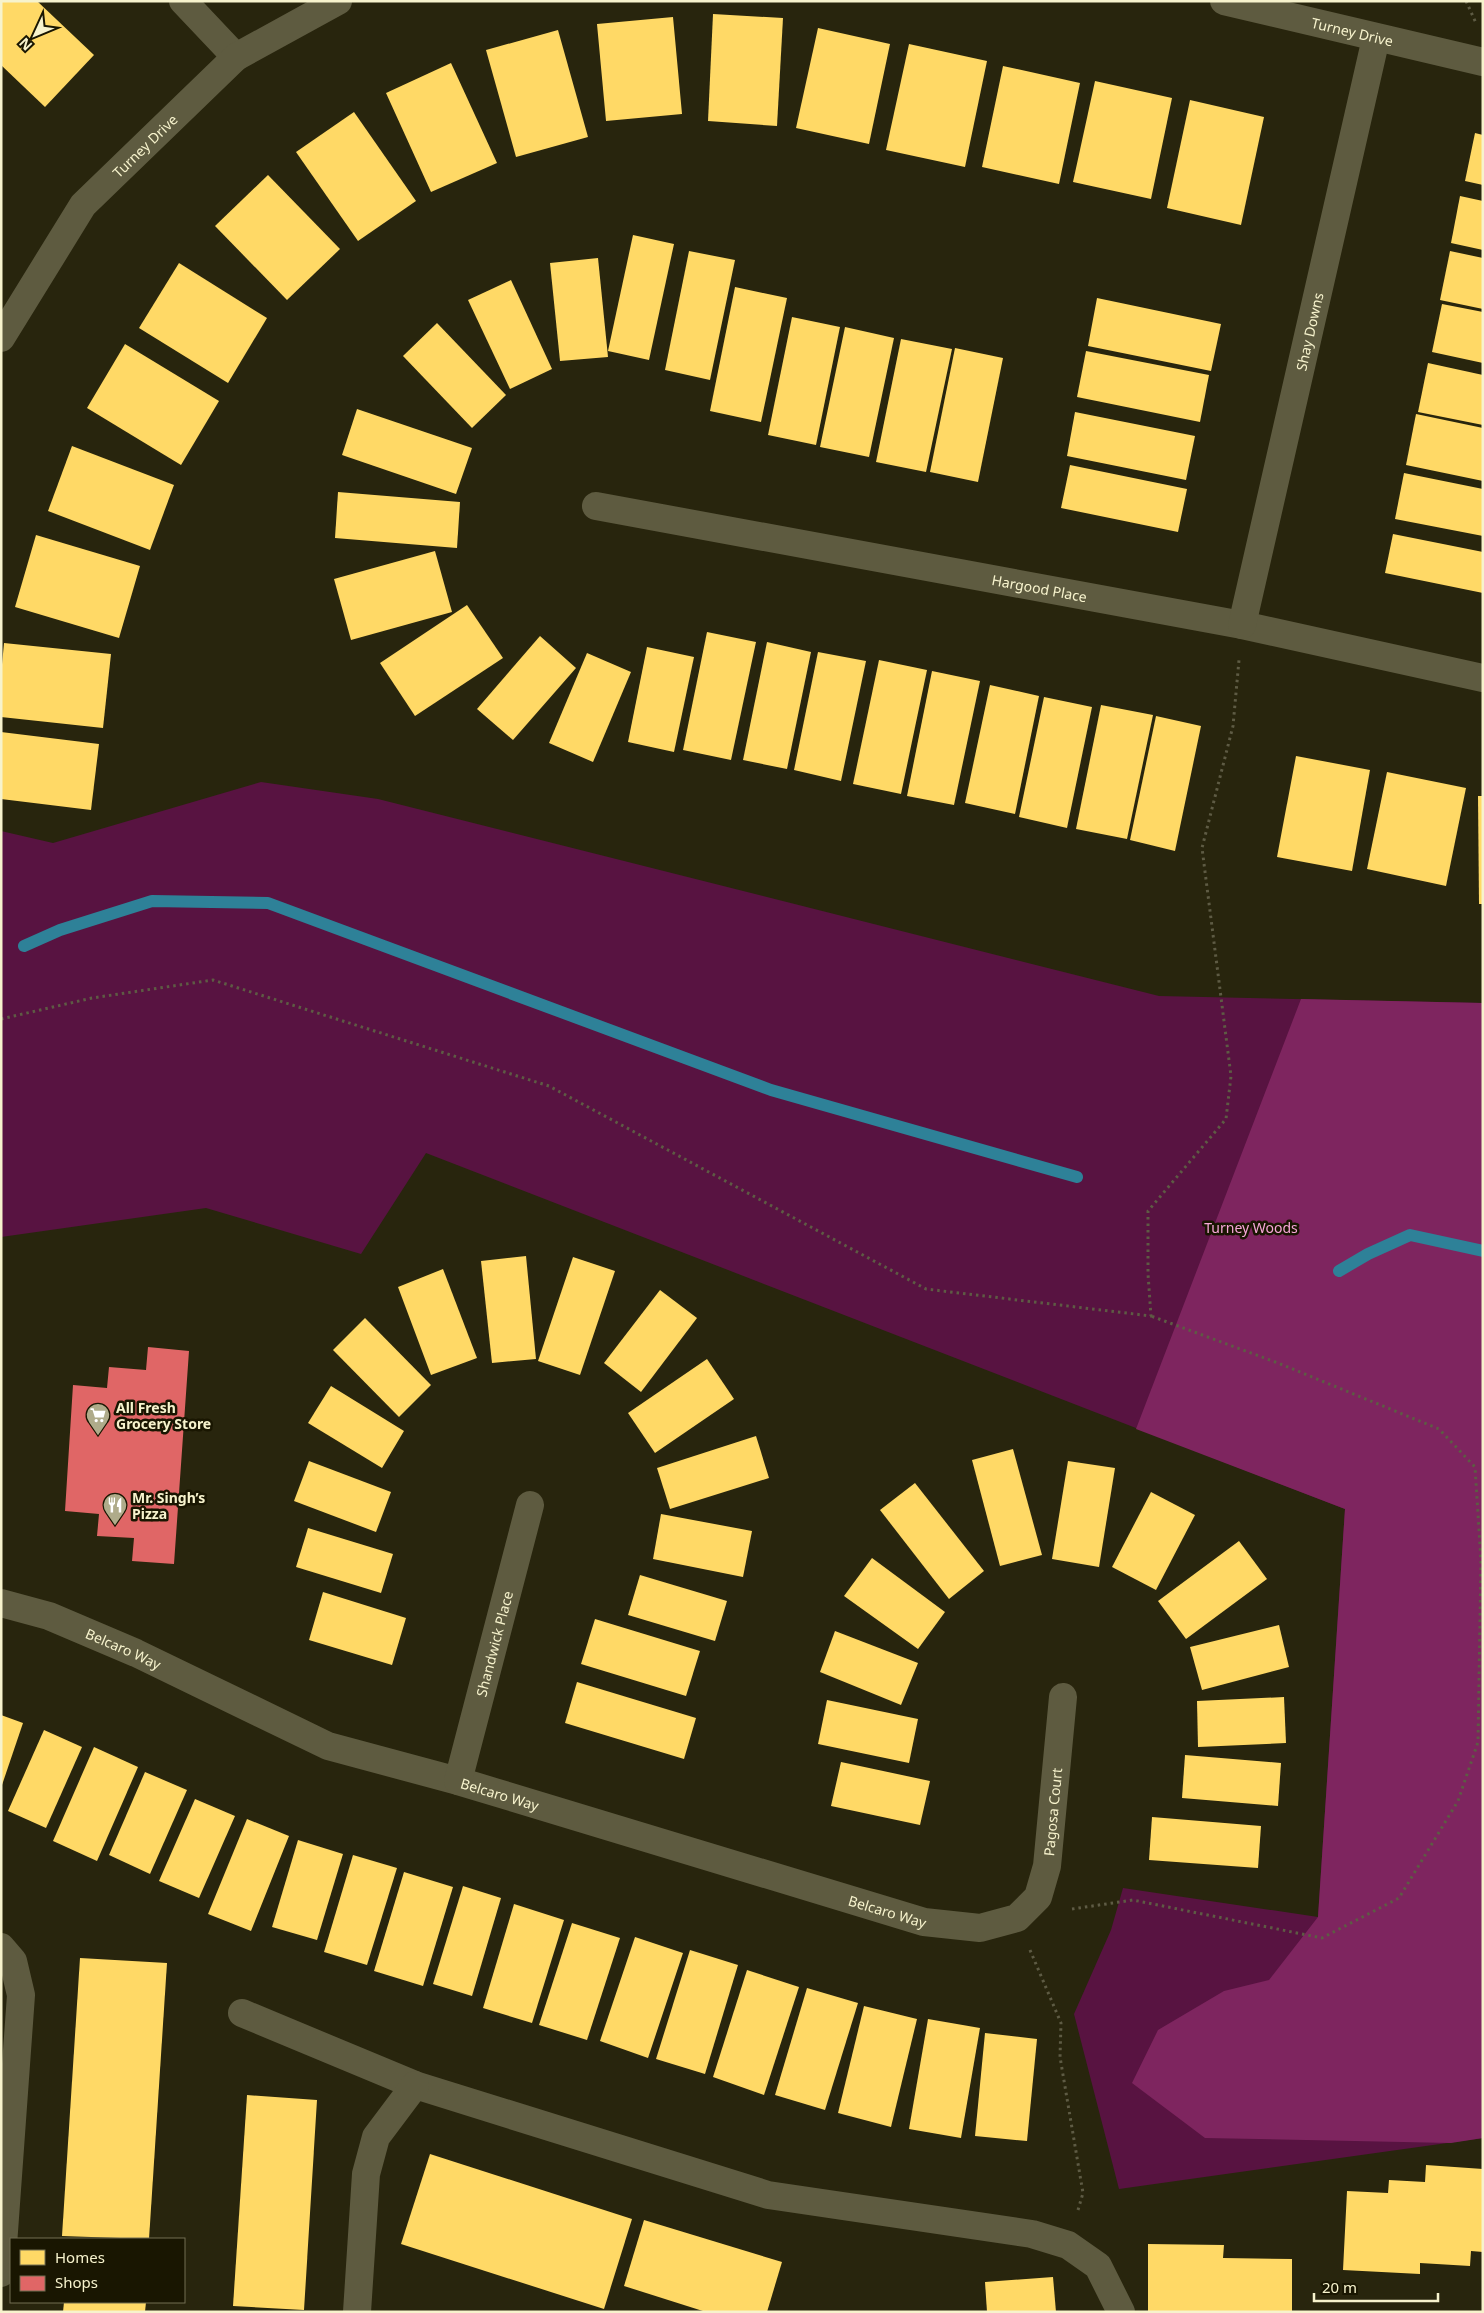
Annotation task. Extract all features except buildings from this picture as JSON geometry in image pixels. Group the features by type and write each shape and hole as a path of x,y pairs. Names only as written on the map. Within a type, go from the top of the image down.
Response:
{"street":[{"path":"183,1 236,57"},
{"name":"Turney Drive","path":"1,338 83,205 236,57 338,1"},
{"name":"Turney Drive","path":"1224,1 1483,62"},
{"name":"Shay Downs","path":"1242,625 1376,38"},
{"name":"Hargood Place","path":"596,506 1242,625 1483,678"},
{"name":"Shandwick Place","path":"458,1781 530,1505"},
{"name":"Belcaro Way","path":"1,1603 49,1616 136,1654 328,1746 458,1781 924,1922 980,1928 1017,1918"},
{"name":"Pagosa Court","path":"1017,1918 1038,1896 1048,1866 1063,1697"},
{"path":"1,1947 13,1961 21,1994 1,2273"},
{"path":"242,2013 415,2084 768,2195 1032,2234 1068,2245 1098,2266 1121,2312"},
{"path":"357,2312 366,2174 376,2137 415,2084"}],"path":[{"path":"1151,1316 1148,1274 1148,1211 1226,1119 1231,1076 1202,848 1233,726 1242,625"},
{"path":"1,1020 92,998 214,980 549,1086 926,1289 1151,1316 1278,1363 1439,1429 1475,1467 1481,1561 1478,1742 1458,1801 1399,1898 1322,1938 1133,1900 1017,1918 1061,2023 1060,2057 1083,2193 1068,2245"}],"green space":[{"name":"Turney Woods","path":"261,782 378,799 1159,996 1483,1003 1483,2138 1119,2189 1074,2014 1111,1930 1123,1888 1318,1917 1345,1509 426,1153 361,1254 206,1208 1,1237 1,831 53,843"},
{"path":"1301,999 1483,1003 1483,2138 1451,2143 1205,2138 1132,2083 1158,2030 1224,1991 1269,1980 1318,1917 1345,1509 1136,1429"}],"waterway":[{"path":"24,946 60,930 152,901 268,903 771,1090 1077,1177"},
{"path":"1339,1271 1368,1254 1410,1235 1483,1251"}],"place":[{"name":"All Fresh Grocery Store","path":"98,1436"},
{"name":"Mr. Singh’s Pizza","path":"115,1526"}]}
